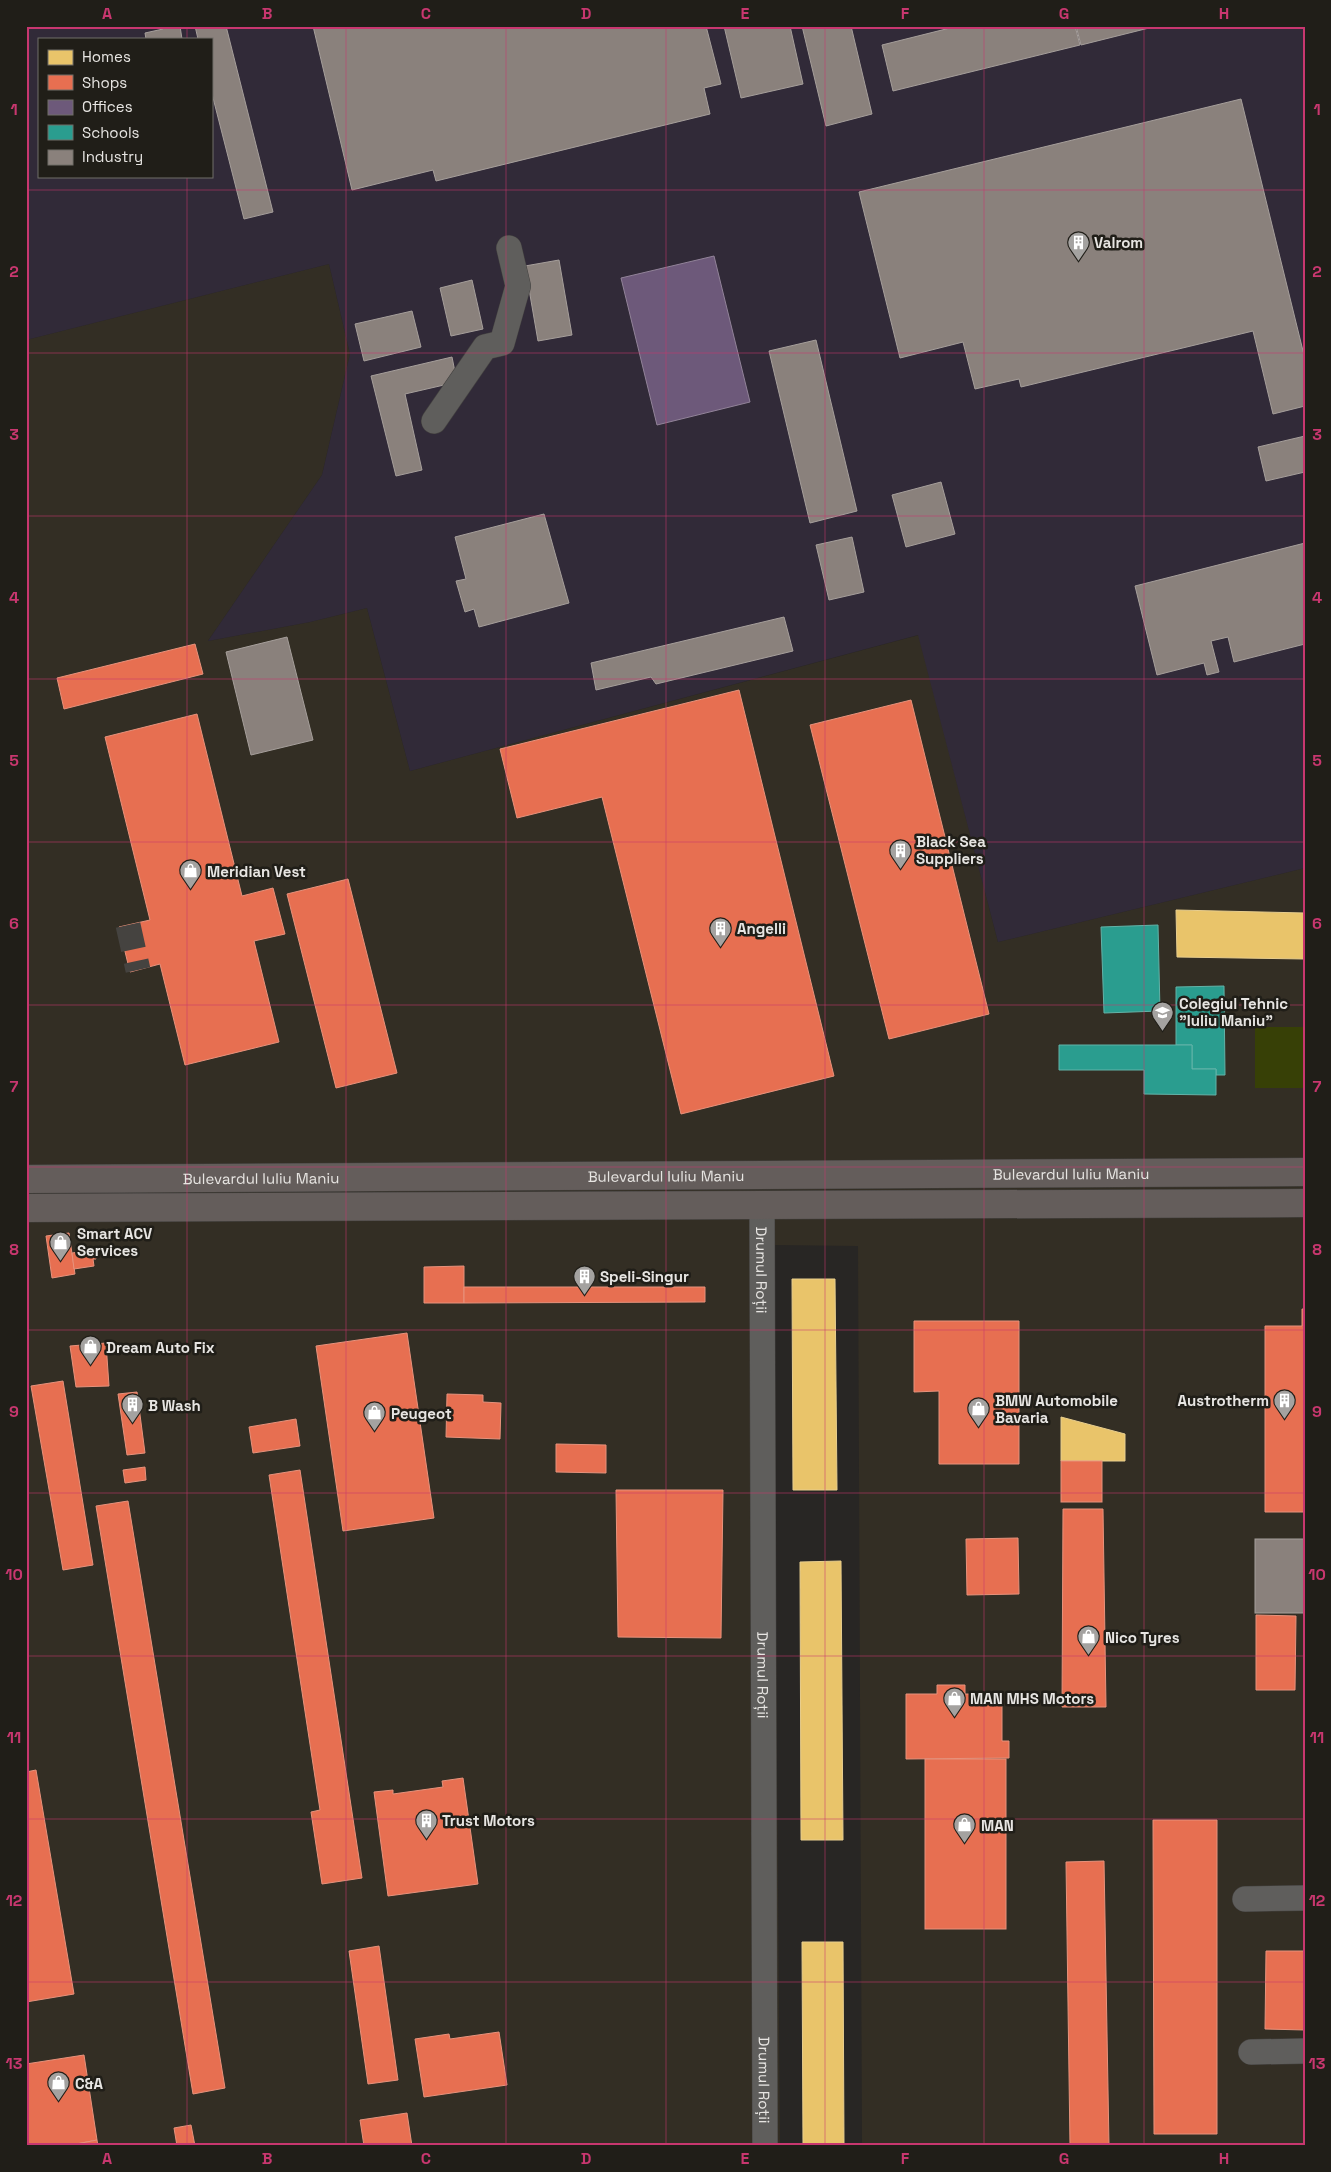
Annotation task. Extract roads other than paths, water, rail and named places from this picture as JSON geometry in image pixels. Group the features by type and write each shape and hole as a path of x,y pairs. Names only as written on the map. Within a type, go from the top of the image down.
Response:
{"main road":[{"name":"Bulevardul Iuliu Maniu","path":"26,1179 1305,1172"},
{"path":"137,1207 141,1201 155,1191 188,1178"},
{"path":"1247,1204 1280,1194 1305,1192"},
{"name":"Bulevardul Iuliu Maniu","path":"26,1208 1305,1204"}],"street":[{"path":"434,422 485,347 502,343 518,286 509,248"},
{"name":"Drumul Roții","path":"762,1205 765,2146"},
{"path":"1245,1899 1305,1898"},
{"path":"1252,2052 1305,2051"}],"tunnel":[{"path":"128,925 138,970"}],"place":[{"name":"Valrom","path":"1078,261"},
{"name":"Black Sea Suppliers","path":"900,869"},
{"name":"Meridian Vest","path":"191,890"},
{"name":"Angelli","path":"721,947"},
{"name":"Colegiul Tehnic \"Iuliu Maniu\"","path":"1163,1031"},
{"name":"Smart ACV Services","path":"61,1261"},
{"name":"Speli-Singur","path":"584,1295"},
{"name":"Dream Auto Fix","path":"90,1366"},
{"name":"Austrotherm","path":"1285,1419"},
{"name":"B Wash","path":"132,1424"},
{"name":"BMW Automobile Bavaria","path":"979,1428"},
{"name":"Peugeot","path":"375,1432"},
{"name":"Nico Tyres","path":"1089,1656"},
{"name":"MAN MHS Motors","path":"954,1717"},
{"name":"Trust Motors","path":"426,1839"},
{"name":"MAN","path":"965,1844"},
{"name":"C&A","path":"59,2102"}]}
